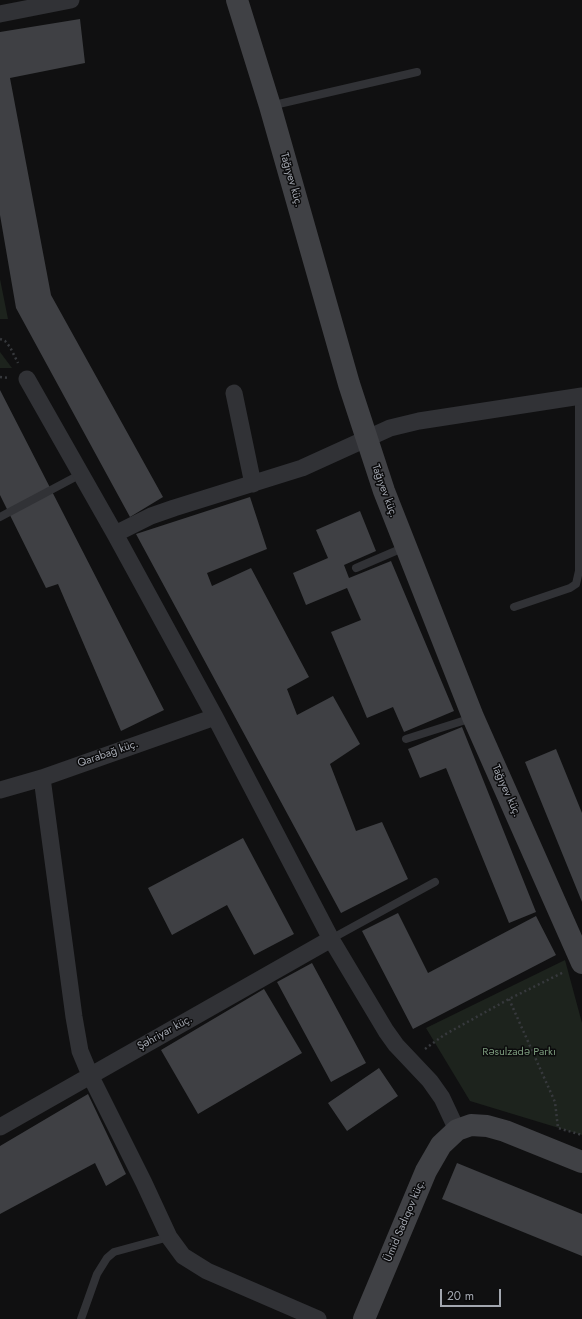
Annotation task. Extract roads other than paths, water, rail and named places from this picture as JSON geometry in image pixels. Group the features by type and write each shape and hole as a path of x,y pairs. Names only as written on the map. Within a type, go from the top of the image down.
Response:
{"street":[{"path":"0,14 71,0"},
{"name":"Tağıyev küç.","path":"237,0 270,106 349,384 366,438 405,547 575,967"},
{"path":"27,379 215,717 331,939 386,1032 396,1045 430,1080 442,1098 457,1130 471,1125 487,1126 505,1131 582,1162"},
{"path":"234,393 253,484"},
{"path":"114,534 151,516 302,468 390,428 419,421 581,396"},
{"name":"Qarabağ küç.","path":"0,790 42,778 215,717"},
{"path":"42,778 74,1017 80,1050 90,1075 169,1236 184,1256 207,1271 318,1319"},
{"name":"Şəhriyar küç.","path":"0,1127 331,939"},
{"name":"Ümid Sadıqov küç.","path":"364,1319 426,1171 441,1145 457,1130"}],"lane":[{"path":"270,106 417,72"},
{"path":"514,607 570,588 576,584 579,571 581,396"},
{"path":"0,517 81,474"},
{"path":"356,568 405,547"},
{"path":"406,739 474,717"},
{"path":"331,939 435,882"},
{"path":"82,1319 97,1274 107,1258 114,1252 169,1236"}],"park label":[{"name":"Rəsulzadə Parkı","path":"519,1052"}]}
